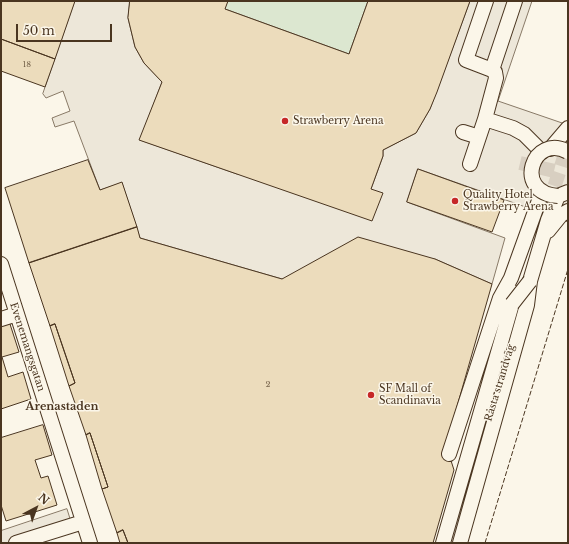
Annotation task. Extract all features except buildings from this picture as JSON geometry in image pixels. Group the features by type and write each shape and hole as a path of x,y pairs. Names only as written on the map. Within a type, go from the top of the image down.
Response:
{"street":[{"path":"470,164 485,119 496,78 496,72 466,60 486,1"},
{"path":"492,70 515,1"},
{"path":"485,119 513,128 546,150 558,148 568,152"},
{"path":"565,194 550,196 542,192 536,187 532,180 531,172 532,164 536,157 546,150 568,128"},
{"path":"463,132 479,137"},
{"path":"449,454 500,298 511,278 542,192"},
{"name":"Råsta strandväg","path":"460,543 527,305 530,281 548,220 565,194"},
{"path":"544,236 553,223 561,215 568,211"},
{"name":"Råsta strandväg","path":"451,543 513,342 543,222"},
{"name":"Evenemangsgatan","path":"1,264 90,543"},
{"path":"443,543 512,304 511,278"},
{"path":"512,304 530,281"},
{"path":"1,319 17,314"},
{"path":"16,543 84,522"}],"green space":[{"path":"228,1 368,1 349,54 225,9"}],"shaded area":[{"path":"75,1 130,1 128,18 135,47 144,63 162,82 140,140 237,174 371,189 383,156 383,150 416,133 430,109 470,1 532,1 498,101 568,125 568,222 418,169 407,202 505,238 492,284 435,259 282,279 140,238 122,183 100,190 74,121 55,127 52,118 70,111 63,91 46,98 43,94"},
{"path":"67,509 72,525 16,543 1,543 1,531"}],"tunnel":[{"path":"548,206 568,145"},
{"path":"520,163 559,172"}],"fence":[{"path":"485,543 568,269"}],"place":[{"name":"Strawberry Arena","path":"285,121"},
{"name":"Quality Hotel Strawberry Arena","path":"455,201"},
{"name":"SF Mall of Scandinavia","path":"371,395"}],"district":[{"name":"Arenastaden","path":"62,407"}]}
